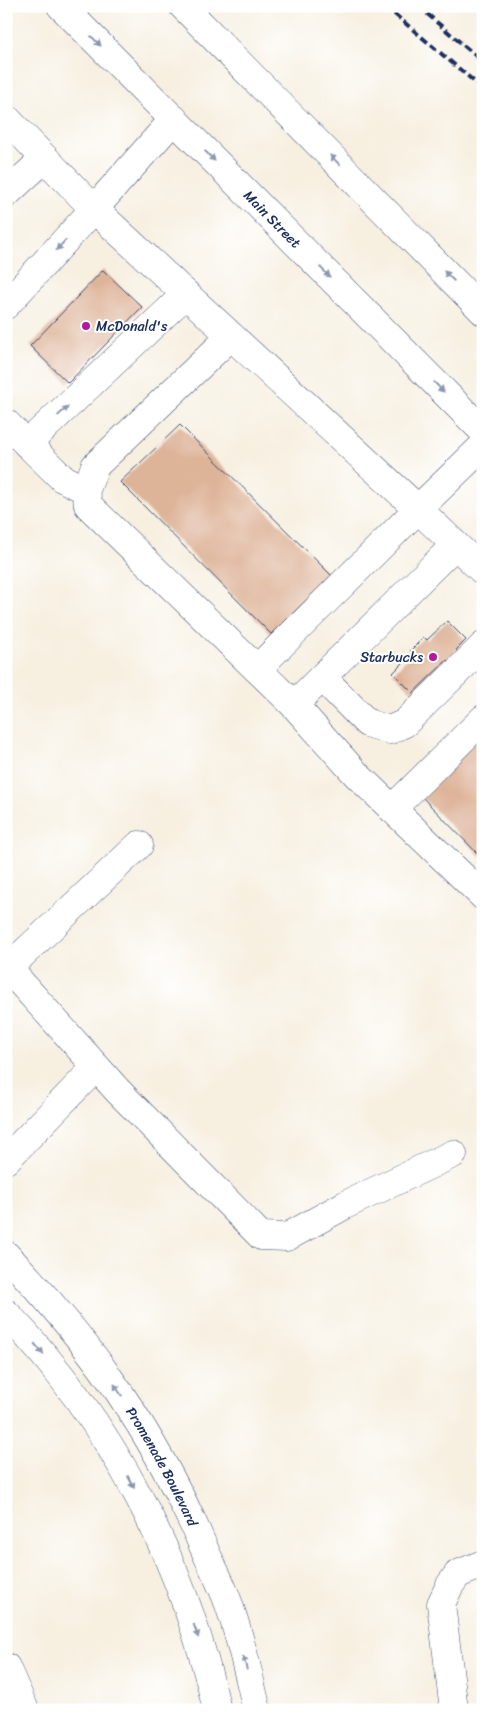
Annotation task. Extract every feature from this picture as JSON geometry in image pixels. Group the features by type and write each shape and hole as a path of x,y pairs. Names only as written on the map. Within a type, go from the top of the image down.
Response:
{"main road":[{"name":"Main Street","path":"61,6 483,431"},
{"path":"183,6 483,311"},
{"path":"6,118 94,210 483,571"},
{"path":"6,305 94,210 174,119"},
{"path":"6,194 45,158"},
{"path":"27,444 186,294"},
{"path":"231,336 96,466 86,490 88,504 294,705 357,775 483,896"},
{"path":"6,423 62,478 86,490"},
{"path":"257,669 483,446"},
{"path":"294,705 455,545"},
{"path":"322,677 368,723 390,730 405,723 483,646"},
{"path":"392,809 483,719"},
{"path":"139,845 7,967 96,1066 261,1236 287,1237 345,1206 453,1154"},
{"path":"6,1160 96,1066"},
{"name":"Promenade Boulevard","path":"6,1255 68,1322 113,1382 157,1450 194,1523 231,1610 257,1710"},
{"path":"6,1313 23,1330 88,1412 123,1467 152,1522 178,1580 198,1638 218,1710"},
{"path":"454,1710 441,1604 450,1585 458,1574 483,1564"},
{"path":"6,1667 25,1710"}],"building":[{"name":"McDonald's","path":"103,270 142,307 68,383 30,346"},
{"path":"180,425 332,576 271,634 120,482"},
{"name":"Starbucks","path":"447,621 466,640 456,650 460,654 451,664 447,660 413,693 393,673 413,653 410,651 424,637 427,640"},
{"path":"476,732 483,739 483,859 416,791"}],"railway":[{"path":"385,6 483,89"},
{"path":"418,6 483,62"}],"place":[{"name":"McDonald's","path":"86,326"},
{"name":"Starbucks","path":"433,657"}]}
